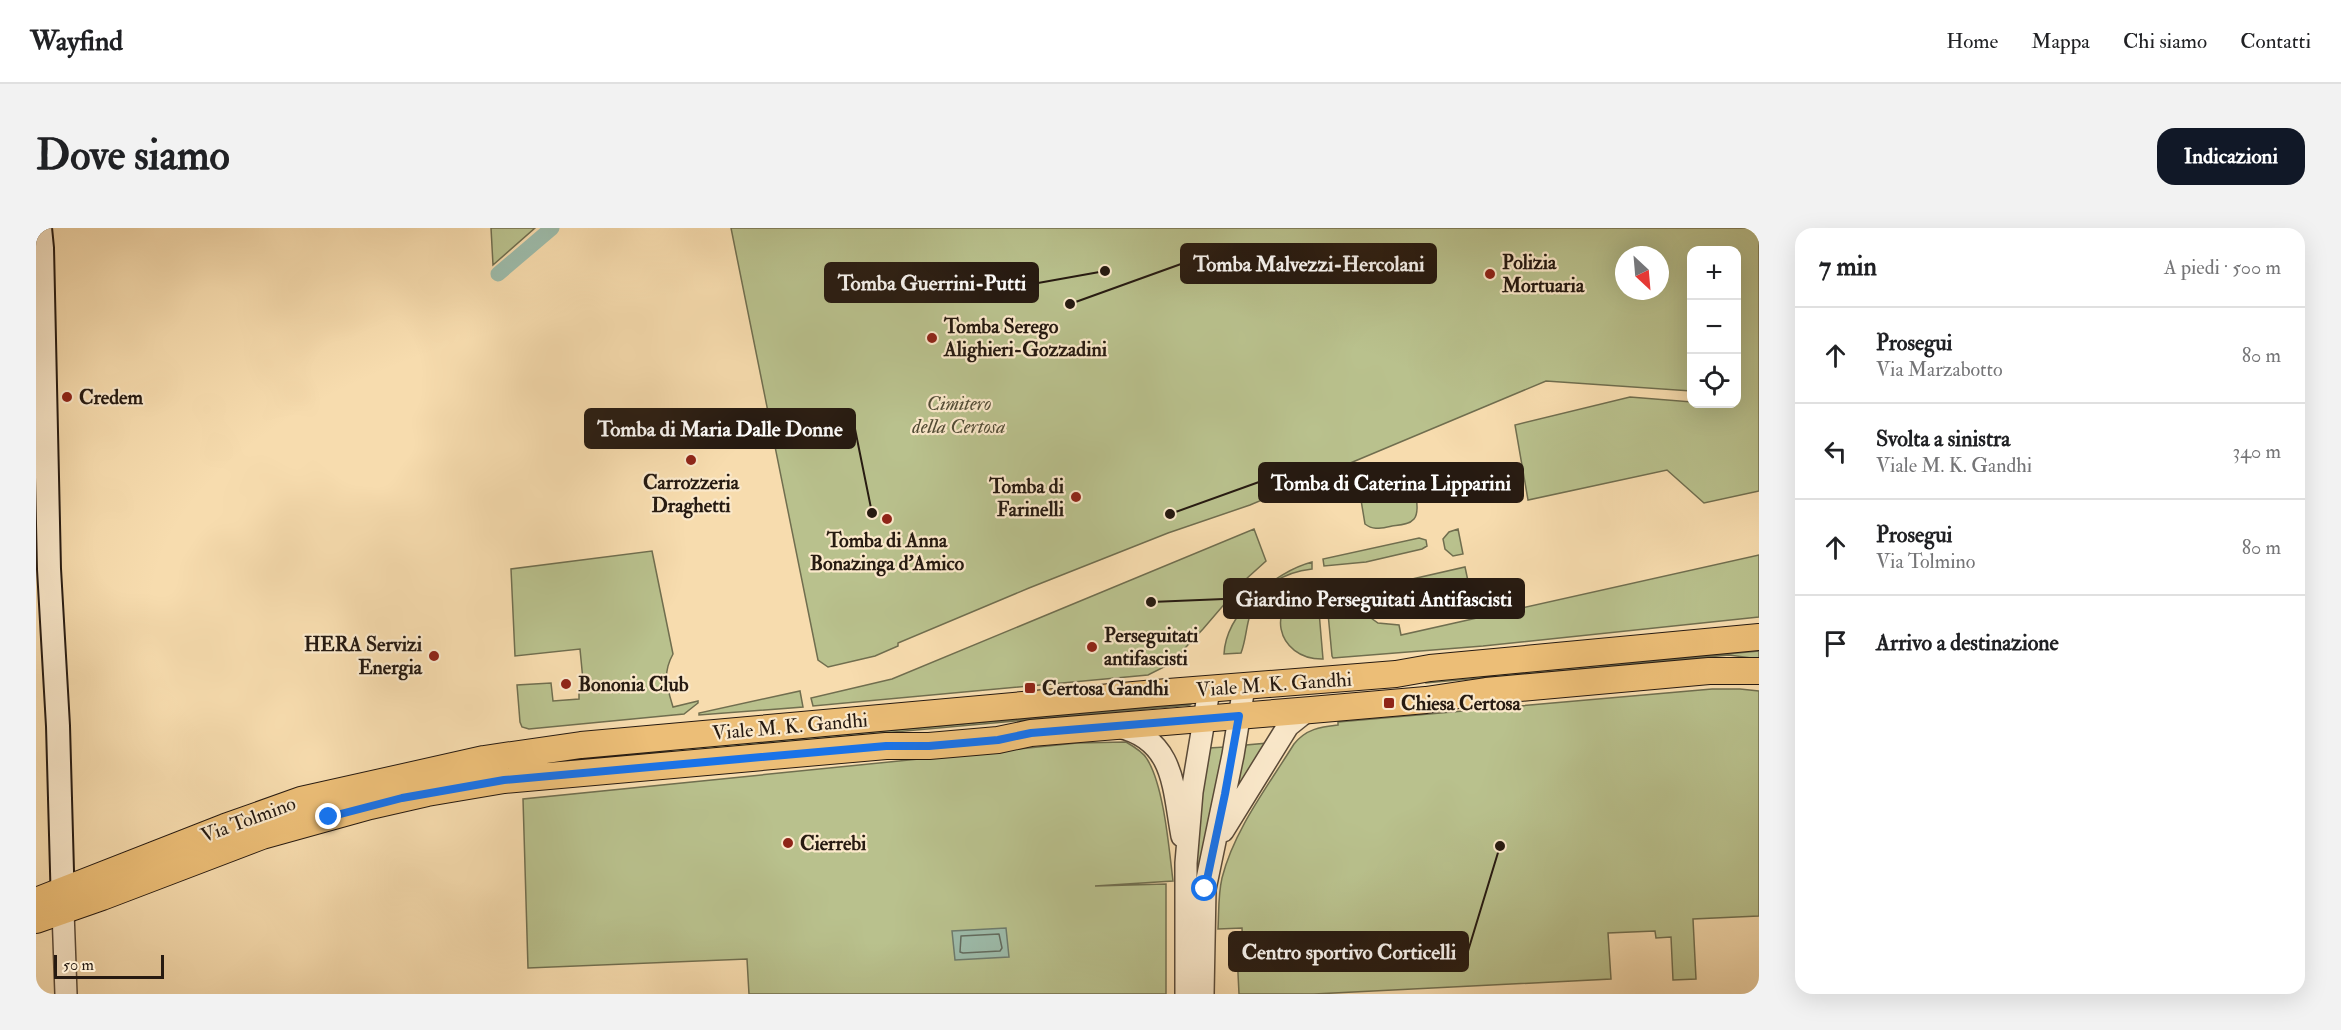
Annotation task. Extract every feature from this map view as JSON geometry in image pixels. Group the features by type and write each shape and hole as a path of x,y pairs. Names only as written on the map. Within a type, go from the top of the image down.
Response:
{"main road":[{"path":"42,235 48,569 58,726 63,901"},
{"name":"Viale M. K. Gandhi","path":"503,768 580,745 1241,703 1759,637"},
{"name":"Viale M. K. Gandhi","path":"1241,703 1311,710 1709,671 1759,671"},
{"name":"Viale M. K. Gandhi","path":"503,768 998,740 1031,733 1114,726 1206,704"},
{"name":"Via Tolmino","path":"36,902 63,901 288,828 503,768"},
{"name":"Via Tolmino","path":"36,920 63,901"}],"street":[{"path":"1203,994 1204,900 1241,703"},
{"path":"1186,994 1186,863 1192,792 1206,704"},
{"path":"1212,850 1281,737 1296,720 1311,710"},
{"path":"1114,726 1143,735 1161,752 1169,771 1186,863"},
{"path":"63,901 66,994"}],"green space":[{"path":"491,228 535,228 493,265"},
{"name":"Cimitero della Certosa","path":"731,228 1759,228 1759,491 1704,503 1667,470 1528,500 1515,425 1630,397 1687,402 1687,408 1741,408 1741,246 1687,246 1687,391 1546,381 1250,505 1168,533 1029,588 898,643 898,646 875,656 828,667 818,660"},
{"path":"1407,463 1417,500 1414,519 1407,524 1381,528 1368,526 1365,524 1357,476"},
{"path":"1254,529 1266,561 1245,580 1170,664 1148,675 813,706 811,698 892,679"},
{"path":"1458,529 1463,554 1453,556 1445,549 1443,539 1449,532"},
{"path":"1419,538 1426,540 1427,546 1422,549 1366,562 1324,566 1323,559"},
{"path":"652,551 673,654 668,668 667,687 673,707 698,701 698,703 684,714 529,729 522,727 517,685 551,683 553,701 579,699 579,692 584,691 580,649 515,656 511,569"},
{"path":"1759,555 1759,617 1483,646 1333,658 1332,656 1326,592 1329,588 1378,623 1399,625 1401,635"},
{"path":"1312,562 1312,569 1292,573 1266,588 1254,605 1241,653 1224,654 1233,624 1254,596 1282,575"},
{"path":"1465,567 1468,581 1393,598 1395,609 1386,610 1378,604 1377,595 1386,585"},
{"path":"1317,588 1323,659 1307,657 1294,650 1286,641 1281,629 1281,617 1286,605 1296,595"},
{"path":"1759,651 1759,659 1729,655 1426,683 1426,681"},
{"path":"1712,689 1759,691 1759,916 1693,919 1696,979 1673,980 1671,937 1656,938 1655,931 1608,933 1611,979 1314,994 1239,994 1237,953 1243,952 1242,928 1218,929 1222,878 1227,860 1243,826 1294,744 1303,735 1319,728 1338,725 1338,722"},
{"path":"800,691 803,707 699,715 699,713"},
{"path":"1190,705 555,763 555,760"},
{"name":"Cierrebi","path":"1126,742 1145,756 1158,785 1165,818 1173,881 1095,886 1166,884 1166,994 749,994 747,959 528,968 523,799 1077,743"},
{"path":"1269,743 1233,799 1246,745"},
{"path":"1225,747 1194,898 1204,765 1209,748"}],"water":[{"path":"1006,928 1009,957 955,960 952,931"}],"waterway":[{"path":"498,274 552,228"}],"place":[{"name":"Tomba Guerrini-Putti","path":"1105,271"},
{"name":"Polizia Mortuaria","path":"1490,274"},
{"name":"Tomba Malvezzi-Hercolani","path":"1070,304"},
{"name":"Tomba Serego Alighieri-Gozzadini","path":"932,338"},
{"name":"Credem","path":"67,397"},
{"name":"Carrozzeria Draghetti","path":"691,460"},
{"name":"Tomba di Farinelli","path":"1076,497"},
{"name":"Tomba di Maria Dalle Donne","path":"872,513"},
{"name":"Tomba di Caterina Lipparini","path":"1170,514"},
{"name":"Tomba di Anna Bonazinga d'Amico","path":"887,519"},
{"name":"Giardino Perseguitati Antifascisti","path":"1151,602"},
{"name":"Perseguitati antifascisti","path":"1092,647"},
{"name":"HERA Servizi Energia","path":"434,656"},
{"name":"Bononia Club","path":"566,684"},
{"name":"Certosa Gandhi","path":"1030,688"},
{"name":"Chiesa Certosa","path":"1389,703"},
{"name":"Cierrebi","path":"788,843"},
{"name":"Centro sportivo Corticelli","path":"1500,846"}],"route":[{"path":"329,817 402,798 504,780 886,746 929,746 998,740 1031,733 1239,716 1205,889"}]}
